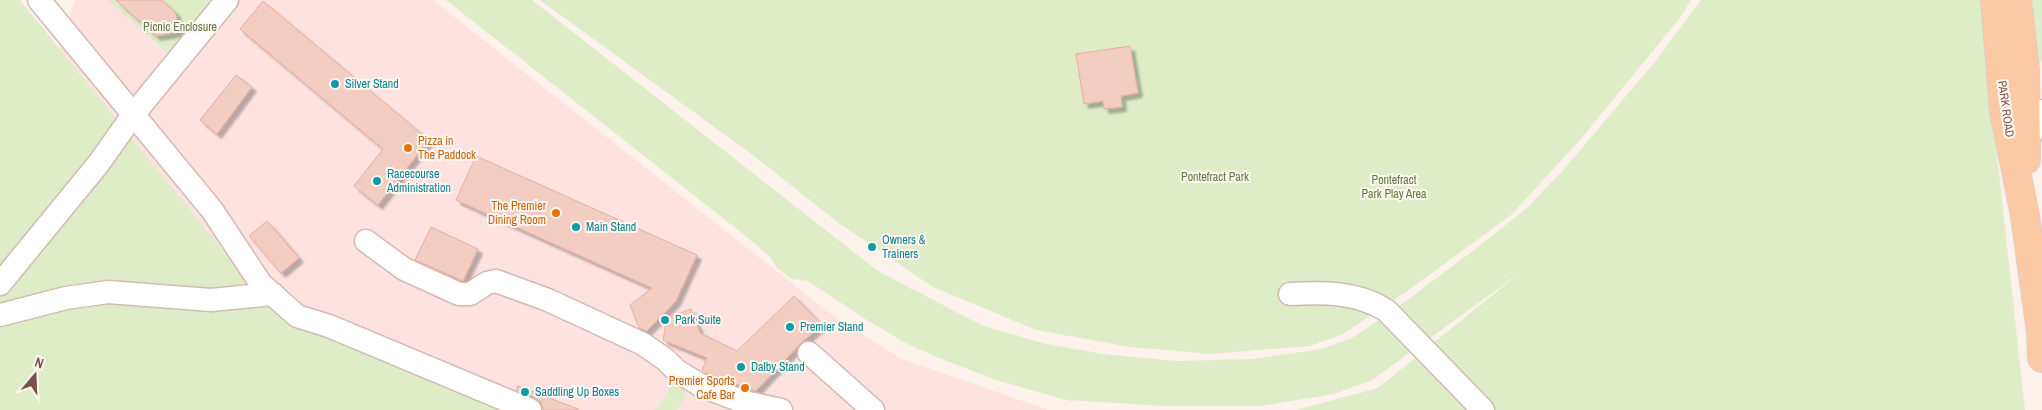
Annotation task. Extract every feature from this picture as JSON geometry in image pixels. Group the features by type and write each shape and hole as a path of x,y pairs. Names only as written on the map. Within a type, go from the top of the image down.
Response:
{"main road":[{"name":"PARK ROAD","path":"1995,0 2004,111 2025,216 2042,341"},
{"name":"PARK ROAD","path":"2017,0 2033,71 2027,142 2025,216"}],"street":[{"path":"39,0 212,210 261,284 297,316 329,326 530,410"},
{"path":"0,284 99,163 133,115 220,3"},
{"path":"2000,49 2010,61 2033,71"},
{"path":"2027,142 2042,111"},
{"path":"366,241 404,269 459,294 470,294 487,283 496,281 548,300 643,344 678,371 702,386 744,402 781,410"},
{"path":"0,315 66,298 108,292 210,300 273,294"},
{"path":"1290,294 1345,295 1371,300 1386,310 1483,410"},
{"path":"809,353 873,410"}],"shaded area":[{"path":"75,0 433,0 835,317 902,359 1049,410 506,410 291,323 248,283 59,49"}],"green space":[{"path":"0,0 20,0 248,282 291,323 506,410 0,410"},
{"name":"Picnic Enclosure","path":"108,0 241,0 182,66"},
{"path":"446,0 532,0 878,271 981,325 1042,343 1102,354 1176,361 1254,359 1321,349 1352,338 1394,310 1527,208 1564,169 1655,62 1701,0 1980,0 2025,410 1296,410 1378,388 1521,272 1372,380 1334,394 1261,406 1164,406 1066,400 996,380 939,358 906,343 870,322 808,281 792,279 777,268 771,258 752,241"},
{"name":"Pontefract Park","path":"540,0 1691,0 1679,19 1580,140 1511,215 1413,287 1343,334 1310,346 1211,354 1130,347 1036,330 933,287 836,221 754,156"},
{"path":"2027,0 2042,0 2042,59 2040,64 2033,63"},
{"path":"673,383 687,394 676,410 654,410 663,400"}],"building":[{"path":"116,0 162,0 176,13 179,32 156,36"},
{"name":"Silver Stand","path":"263,1 429,140 378,205 354,186 383,149 240,29"},
{"path":"1130,46 1138,93 1121,96 1122,107 1104,109 1103,101 1084,104 1076,54"},
{"path":"236,75 252,87 217,134 200,120"},
{"name":"Main Stand","path":"476,156 697,255 676,301 647,331 639,328 630,305 652,288 456,200"},
{"path":"267,221 299,258 281,273 249,236"},
{"path":"431,227 478,249 463,281 415,260"},
{"path":"794,296 822,325 800,344 756,391 708,374 702,370 707,358 663,340 667,318 691,309 700,333 737,351"},
{"name":"Saddling Up Boxes","path":"518,386 578,410 543,410 541,402 516,390"}],"place":[{"name":"Silver Stand","path":"335,84"},
{"name":"Pizza in The Paddock","path":"408,148"},
{"name":"Racecourse Administration","path":"377,181"},
{"name":"The Premier Dining Room","path":"556,213"},
{"name":"Main Stand","path":"576,227"},
{"name":"Owners & Trainers","path":"872,247"},
{"name":"Park Suite","path":"665,320"},
{"name":"Premier Stand","path":"790,327"},
{"name":"Dalby Stand","path":"741,367"},
{"name":"Premier Sports Cafe Bar","path":"745,388"},
{"name":"Saddling Up Boxes","path":"525,392"}],"park label":[{"name":"Pontefract Park Play Area","path":"1394,187"}]}
